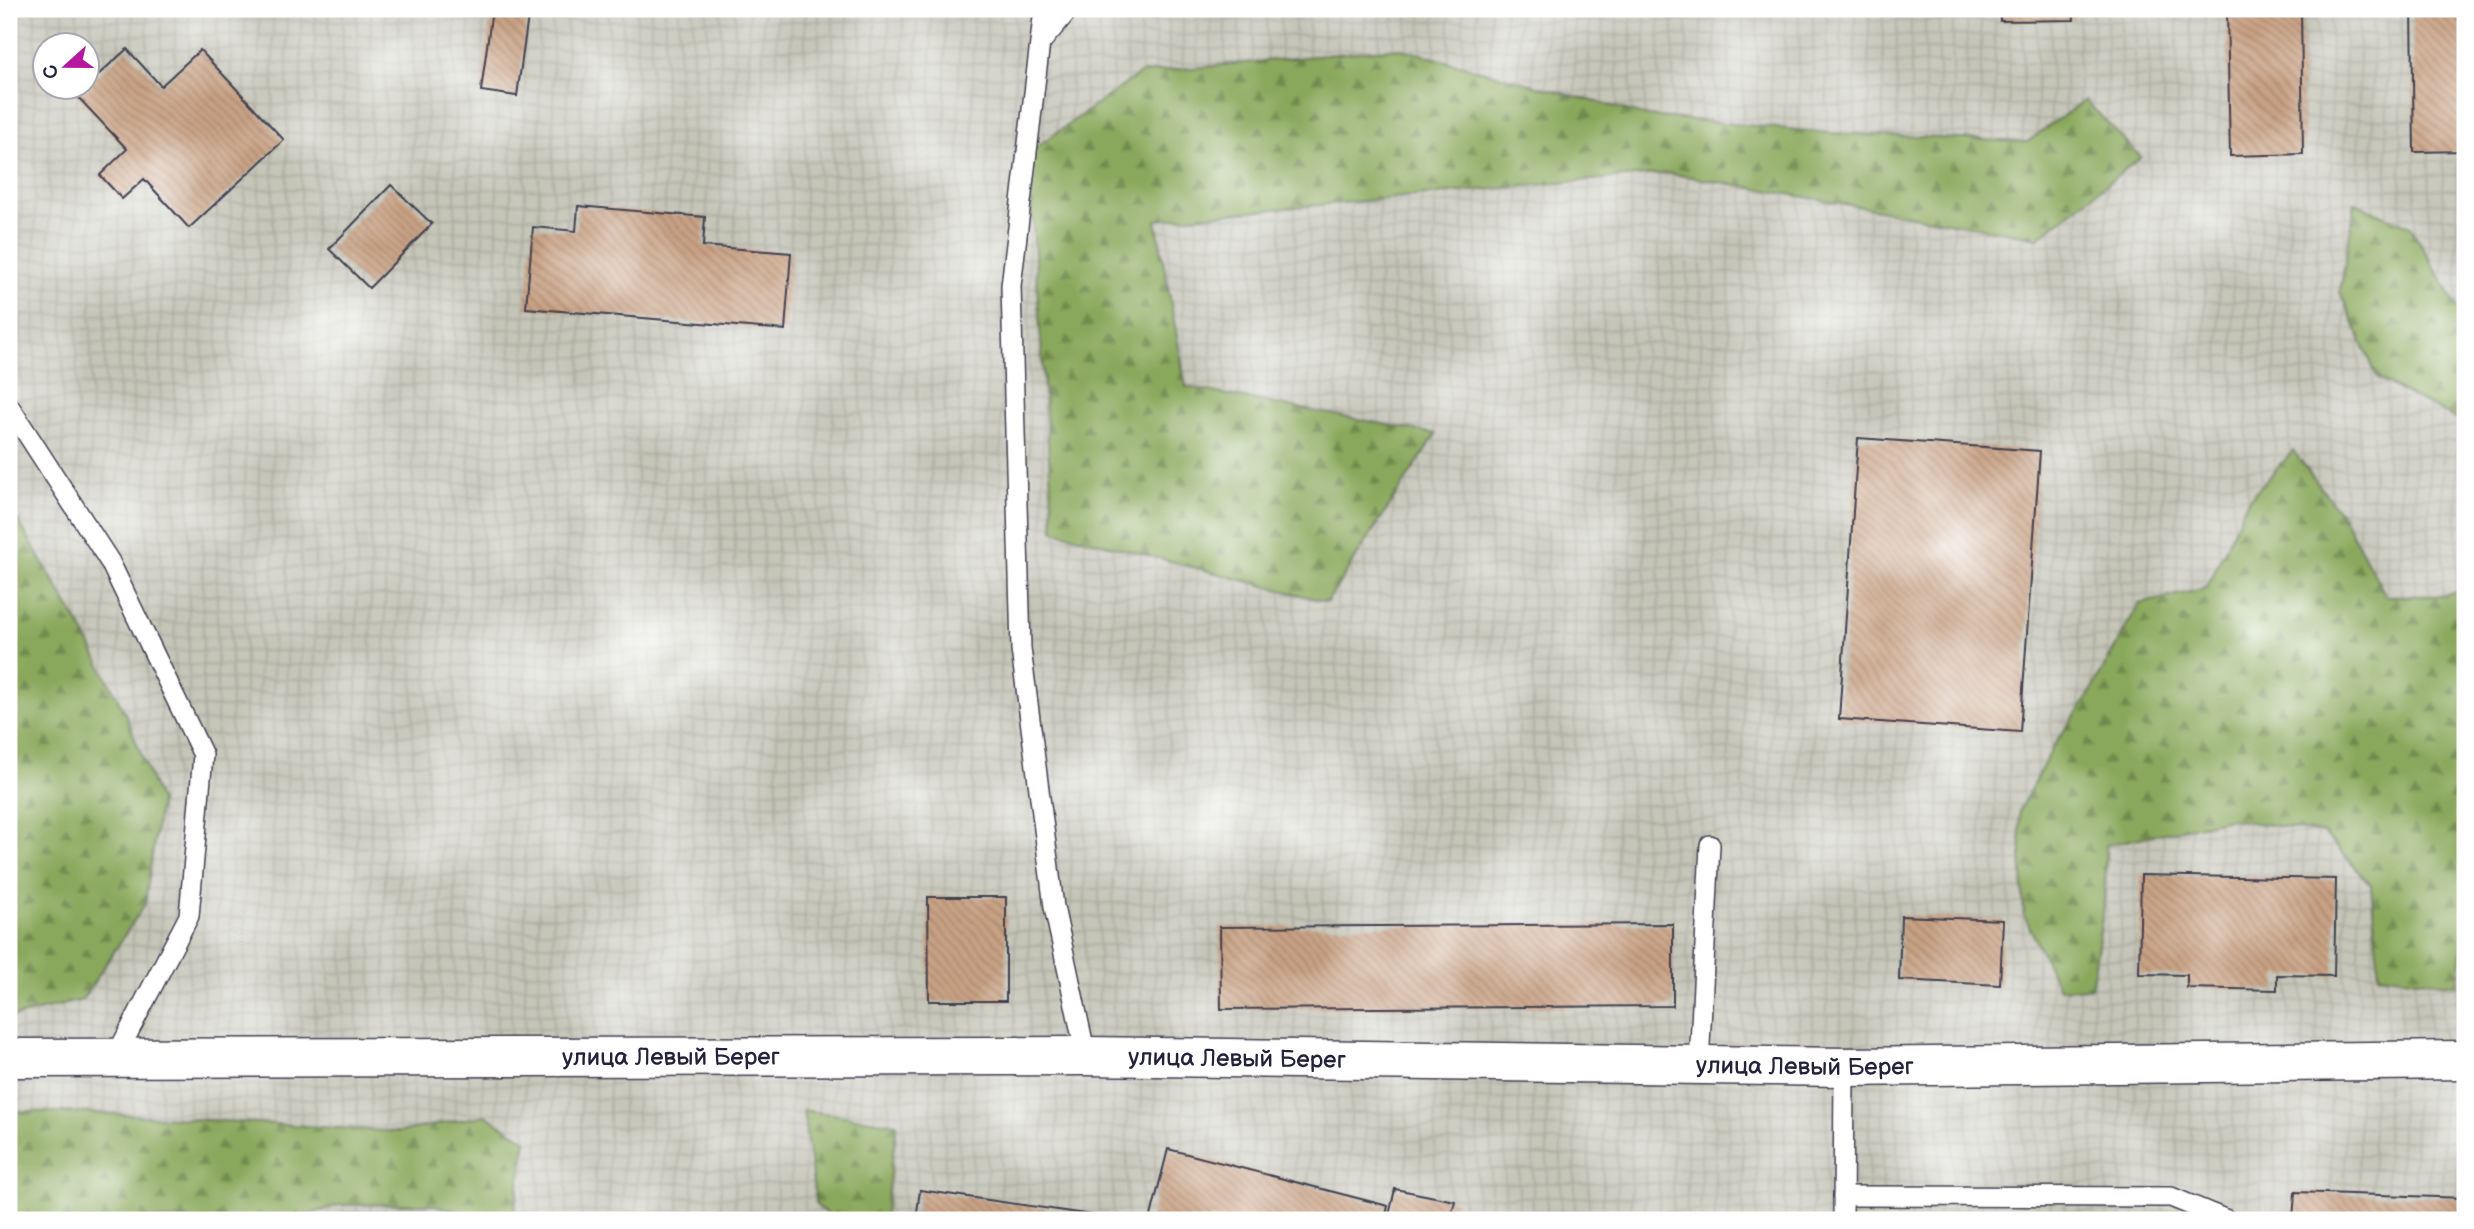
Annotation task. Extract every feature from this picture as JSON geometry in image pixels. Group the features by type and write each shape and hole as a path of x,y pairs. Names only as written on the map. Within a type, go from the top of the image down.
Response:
{"street":[{"name":"улица Левый Берег","path":"9,1058 1086,1056 1844,1067 2465,1060"}],"lane":[{"path":"1044,9 1011,286 1021,649 1054,907 1086,1056"},
{"path":"1042,41 1069,9"},
{"path":"9,406 110,562 203,755 189,916 115,1058"},
{"path":"1699,1065 1710,845"},
{"path":"1843,1220 1844,1067"},
{"path":"1843,1196 2171,1196 2227,1220"}],"shaded area":[{"path":"9,9 2465,9 2465,1220 9,1220"}],"green space":[{"path":"1398,48 1648,116 1830,133 2027,142 2085,100 2141,157 2038,238 1668,173 1156,220 1186,387 1436,434 1327,602 1054,531 1028,153 1141,73"},
{"path":"2355,203 2411,227 2465,320 2465,402 2456,419 2378,379 2340,292"},
{"path":"2293,451 2342,515 2386,596 2444,596 2465,589 2465,933 2457,985 2379,975 2371,885 2324,833 2230,819 2106,845 2104,907 2091,988 2059,989 2024,915 2019,811 2054,745 2088,697 2139,604 2207,588 2247,501"},
{"path":"9,505 83,631 125,713 160,802 145,904 82,1000 9,1018"},
{"path":"803,1110 897,1124 884,1220 835,1220 816,1205"},
{"path":"9,1111 99,1113 399,1132 485,1115 526,1140 513,1220 497,1220 429,1204 340,1205 289,1220 9,1220"}],"building":[{"path":"492,9 529,9 517,96 481,91"},
{"path":"2000,9 2073,9 2074,20 2000,21"},
{"path":"2227,9 2301,9 2303,154 2230,156"},
{"path":"2412,9 2465,9 2465,151 2414,152"},
{"path":"127,49 161,86 200,50 284,140 189,228 144,179 122,199 100,175 127,149 83,102 102,102 102,71"},
{"path":"391,185 432,224 369,288 329,249"},
{"path":"578,206 705,217 703,246 791,253 785,330 526,308 533,227 576,231"},
{"path":"1858,438 2040,451 2020,732 1839,719"},
{"path":"2141,875 2336,879 2334,976 2277,975 2277,990 2187,988 2187,975 2139,974"},
{"path":"928,897 1006,897 1006,1001 929,1001"},
{"path":"1901,916 2003,920 2000,985 1899,980"},
{"path":"1673,924 1673,1006 1221,1009 1220,927"},
{"path":"1168,1149 1388,1206 1385,1220 1150,1220"},
{"path":"1395,1189 1455,1201 1450,1220 1388,1220"},
{"path":"920,1190 1099,1216 1098,1220 916,1220"},
{"path":"2295,1192 2465,1198 2465,1220 2293,1220"}]}
